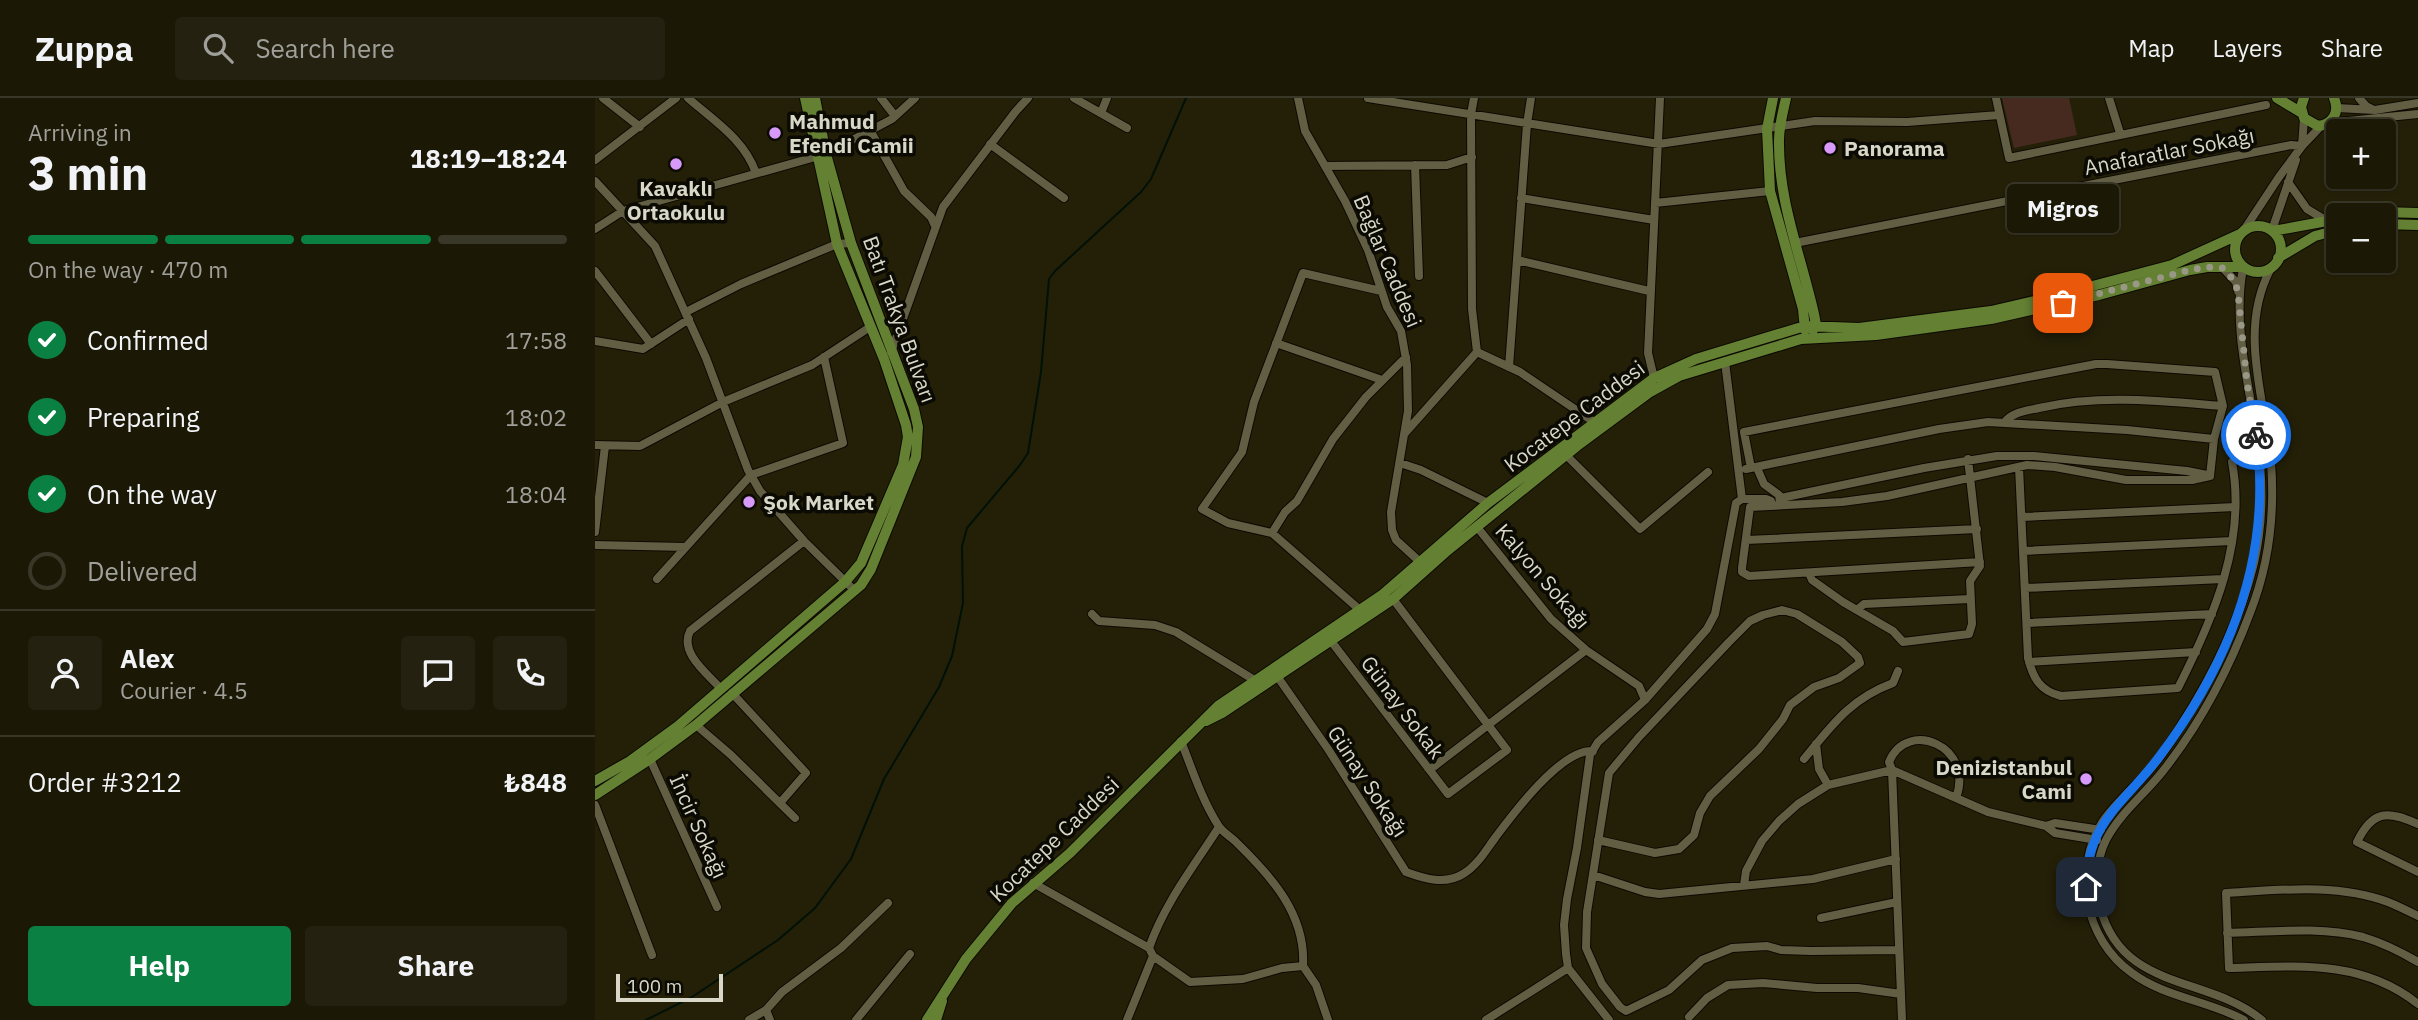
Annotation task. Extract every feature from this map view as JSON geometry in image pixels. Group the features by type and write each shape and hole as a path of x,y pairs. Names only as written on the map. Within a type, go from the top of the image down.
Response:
{"main road":[{"name":"Batı Trakya Bulvarı","path":"595,795 650,760 696,725 854,590 871,569 903,492 918,444 918,427 913,409 851,243 805,98"},
{"name":"Batı Trakya Bulvarı","path":"595,781 630,761 678,726 845,582 861,563 903,465 907,448 906,425 884,359 838,244 815,98"},
{"path":"1773,98 1767,129 1770,191 1810,326"},
{"path":"1786,98 1780,127 1781,178 1810,326 1807,338"},
{"path":"2277,98 2312,124 2325,124 2335,115 2337,102"},
{"path":"2303,115 2304,98"},
{"path":"2396,212 2418,213"},
{"path":"2326,221 2273,231 2261,226 2242,232 2235,246 2235,254 2242,268 2258,274 2270,270 2279,258 2315,236 2326,233"},
{"path":"2396,224 2418,225"},
{"path":"2273,231 2279,240 2279,258"},
{"name":"Kocatepe Caddesi","path":"927,1020 978,943 1012,903 1070,853 1218,706 1477,527 1662,384 1723,357 1810,326 1860,328 1991,311 2172,265 2242,232"},
{"name":"Kocatepe Caddesi","path":"1200,725 1392,599 1423,565 1488,503 1654,378 1683,364 1807,338 1876,335 1991,319 2099,295 2190,270 2207,267 2242,268"},
{"name":"Kocatepe Caddesi","path":"936,1020 945,990"}],"street":[{"path":"603,98 640,127"},
{"path":"595,160 676,98"},
{"path":"688,98 750,154 756,173"},
{"path":"881,98 895,116"},
{"path":"595,229 623,211 822,155 871,132 915,98"},
{"path":"891,352 943,207 1028,98"},
{"path":"1074,98 1127,128"},
{"path":"1101,113 1107,98"},
{"name":"Bağlar Caddesi","path":"1297,98 1305,131 1345,201 1368,250 1387,307 1401,331 1406,357 1408,411 1391,512 1392,530 1396,540 1423,565"},
{"path":"1369,98 1659,144 1815,121 1907,122 1999,115"},
{"path":"1405,433 1477,352 1472,309 1471,114 1474,98"},
{"path":"1509,367 1531,98"},
{"path":"1654,378 1647,353 1660,98"},
{"path":"1996,98 2008,158 2266,105"},
{"path":"2109,98 2120,133"},
{"path":"2359,98 2365,106 2375,110"},
{"path":"2337,102 2375,110 2418,103"},
{"path":"2242,232 2300,150 2325,124 2418,114"},
{"path":"2273,231 2300,150 2303,115"},
{"path":"871,132 904,191 931,217 935,226"},
{"path":"990,144 1064,198"},
{"name":"Anafaratlar Sokağı","path":"1795,243 2291,145 2300,150"},
{"path":"1325,166 1447,165 1472,157"},
{"path":"1415,165 1419,276"},
{"path":"595,181 656,246 760,491 804,541 854,590"},
{"path":"2288,182 2307,209 2326,217"},
{"path":"1655,203 1770,191"},
{"path":"1521,198 1654,220"},
{"path":"595,353 596,342 643,349 687,316 741,284 838,244 851,243"},
{"path":"1517,260 1649,291"},
{"path":"2223,268 2235,282 2238,293 2247,383 2255,429 2260,477 2260,523 2254,563 2235,621 2201,691 2161,755 2105,819 2095,840 2086,877 2088,907 2102,940 2115,958 2131,973 2149,983 2219,1008 2244,1020"},
{"path":"2238,293 2242,268"},
{"path":"2262,1020 2225,998 2147,970 2121,948 2106,924 2098,896 2098,866 2110,832 2161,774 2189,734 2225,669 2257,592 2267,555 2272,497 2267,437 2255,365 2255,337 2259,297 2270,270"},
{"path":"595,271 651,344"},
{"path":"1360,610 1272,533 1228,523 1202,509 1242,452 1254,402 1303,272 1381,291"},
{"path":"595,445 640,446 723,401 812,365 870,327"},
{"path":"1276,343 1383,380"},
{"path":"1477,352 1520,372 1594,422"},
{"path":"657,579 751,475 843,443 824,357"},
{"path":"1272,533 1285,512 1297,501 1333,439 1406,357"},
{"path":"1723,357 1742,499"},
{"path":"1778,503 1754,468 1744,432 2096,364 2215,372 2223,406 2214,439 2210,476"},
{"path":"2005,422 2009,416 2017,413 2076,401 2115,399 2223,406"},
{"path":"1739,470 1939,429 1988,422 2127,430 2214,439"},
{"path":"595,532 605,446"},
{"path":"1567,456 1640,528 1708,472"},
{"path":"1980,562 1745,575 1742,568 1750,507 1778,503 1968,459 2034,456 2187,471 2210,476"},
{"path":"1809,573 1812,580 1893,631 1903,642 1969,634 1972,624 1970,581 1979,570 1980,562 1968,459"},
{"path":"2019,467 2029,662 2036,682 2044,690 2061,696 2178,688 2212,614 2223,579 2232,541 2237,488 2232,462"},
{"path":"1400,463 1421,470 1488,503"},
{"path":"1595,1020 1607,1017 1568,968 1564,925 1590,755 1598,742 1645,700 1707,629 1715,614 1736,503 1742,499 1766,499 1778,503 1842,502 1887,496 2019,467 2055,467 2126,480 2147,481 2192,480 2210,476"},
{"path":"2022,517 2235,507"},
{"name":"Kalyon Sokağı","path":"1477,527 1551,619 1586,650 1639,686 1645,700"},
{"path":"1745,540 1977,529"},
{"path":"721,689 692,657 687,647 690,631 804,541"},
{"path":"2023,551 2232,541"},
{"path":"595,545 685,547"},
{"path":"2025,588 2223,579"},
{"path":"1392,599 1488,725"},
{"path":"1858,610 1864,604 1970,599"},
{"path":"1598,840 1655,853 1679,849 1694,835 1700,813 1710,796 1759,749 1783,719 1790,705 1814,687 1839,678 1860,663 1859,657 1842,642 1797,614 1782,610 1751,621 1639,737 1609,773 1598,840 1587,912 1586,948 1602,984 1626,1011 1668,990 1702,960 1732,948 1753,945 1801,951 1899,950"},
{"path":"1092,614 1099,621 1155,625 1176,632 1256,681"},
{"path":"2027,623 2212,614"},
{"name":"Günay Sokak","path":"1331,640 1448,794 1507,750 1488,725"},
{"path":"1428,768 1432,768 1586,650"},
{"path":"2029,662 2196,652"},
{"path":"1804,759 1849,706 1865,695 1893,683 1898,671"},
{"name":"Günay Sokağı","path":"1277,676 1328,748 1406,872 1425,879 1445,881 1463,874 1474,865 1510,818 1552,773 1574,755 1585,750 1593,751"},
{"path":"732,693 806,773 780,803"},
{"path":"696,725 795,818"},
{"path":"1181,741 1219,827 1256,863 1294,913 1304,948 1303,967 1316,985 1328,1020"},
{"path":"1902,1020 1892,770 1889,762 1897,747 1910,741 1934,744 1947,750 1956,759 1961,786 1957,798"},
{"path":"1816,744 1819,769 1828,785"},
{"name":"İncir Sokağı","path":"650,760 717,907"},
{"path":"1744,885 1746,871 1762,842 1779,821 1798,804 1828,785 1892,770 1988,812 2046,826 2055,833 2105,842"},
{"path":"595,805 652,955"},
{"path":"2418,824 2396,815 2381,816 2365,826 2357,842 2418,872"},
{"path":"2046,826 2055,823 2110,832"},
{"path":"1149,948 1153,934 1185,878 1219,827"},
{"path":"1593,875 1644,892 1659,894 1813,879 1895,859"},
{"path":"1033,883 1149,948 1153,956 1190,982 1243,979 1282,968 1303,967"},
{"path":"2418,916 2388,902 2363,895 2287,890 2225,893 2229,968 2300,966 2350,971 2375,978 2418,1003"},
{"path":"1821,918 1897,902"},
{"path":"749,1020 766,1010 782,992 841,947 888,903"},
{"path":"2227,933 2343,934 2383,944 2418,962"},
{"path":"856,1020 910,954"},
{"path":"1139,1020 1127,1018 1153,956"},
{"path":"1486,1020 1568,968"},
{"path":"1689,1017 1707,998 1728,985 1747,983 1858,988 1901,994"},
{"path":"766,1010 769,1020"}],"shaded area":[{"path":"2002,98 2069,98 2077,135 2014,148"}],"waterway":[{"path":"646,1020 692,997 778,940 815,908 851,859 884,779 939,687 952,656 963,603 962,546 967,528 1028,453 1041,372 1049,279 1141,192 1151,179 1186,98"}],"way so far":[{"path":"2063,303 2190,270 2207,267 2223,268 2229,272 2238,293 2247,383 2256,435"}],"place":[{"name":"Mahmud Efendi Camii","path":"775,133"},
{"name":"Panorama","path":"1830,148"},
{"name":"Kavaklı Ortaokulu","path":"676,164"},
{"name":"Migros","path":"2063,303"},
{"name":"Şok Market","path":"749,502"},
{"name":"Denizistanbul Cami","path":"2086,779"}],"route":[{"path":"2086,887 2089,858 2099,828 2148,772 2181,726 2218,660 2235,621 2254,563 2257,542 2261,488 2256,435"}]}
